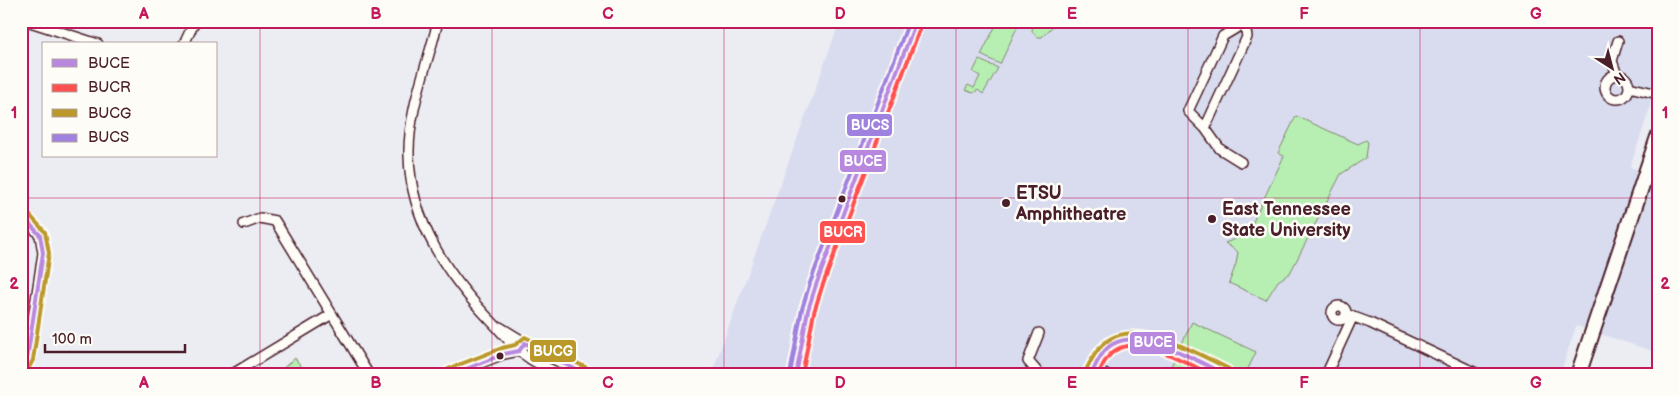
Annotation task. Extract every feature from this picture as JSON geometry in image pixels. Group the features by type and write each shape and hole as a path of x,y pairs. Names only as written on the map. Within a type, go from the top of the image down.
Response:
{"highway":[{"path":"1578,375 1658,137"}],"street":[{"path":"27,21 92,42"},
{"path":"185,42 195,21"},
{"path":"438,21 412,121 409,154 410,172 417,203 434,247 448,271 519,351 530,359 563,375"},
{"path":"796,375 808,310 816,285 916,21"},
{"path":"1205,128 1247,37 1246,23 1223,36 1188,111 1205,128 1220,149 1241,162"},
{"path":"1617,75 1606,81 1605,89 1608,96 1620,99 1627,95 1629,87 1627,80 1617,75 1612,61 1618,41"},
{"path":"1629,87 1658,94"},
{"path":"21,215 40,235 44,253 27,359 21,370"},
{"path":"244,224 260,218 275,221 369,375"},
{"path":"1350,315 1339,320 1334,318 1333,309 1342,306 1350,315 1480,375"},
{"path":"231,375 332,314"},
{"path":"1326,375 1350,315"},
{"path":"493,323 514,334 525,343 586,375"},
{"path":"1038,333 1028,361 1040,375"},
{"path":"1106,375 1092,372 1108,348 1115,342 1125,339 1169,347 1226,375"},
{"path":"450,375 504,354 519,351 525,343"}],"shaded area":[{"name":"East Tennessee State University","path":"840,21 1658,21 1658,69 1649,111 1630,167 1658,176 1658,353 1576,326 1560,375 711,375"}],"green space":[{"path":"998,21 1020,21 1000,64 981,55"},
{"path":"1033,21 1058,21 1042,37 1038,37 1032,32"},
{"path":"979,60 998,68 983,94 978,90 973,93 965,90 968,85 974,88 980,76 973,72"},
{"path":"1296,116 1358,144 1366,140 1368,142 1366,158 1341,174 1290,273 1278,281 1266,300 1229,283 1238,252 1225,243 1243,236 1251,226 1284,156 1278,153"},
{"path":"1192,322 1256,352 1245,375 1167,375"},
{"path":"295,358 303,369 296,375 275,375"}],"transit line":[{"name":"BUCS","path":"790,374 802,309 810,283 909,21"},
{"name":"BUCE","path":"796,375 808,310 816,285 916,21"},
{"name":"BUCR","path":"802,375 814,312 822,287 922,23"},
{"name":"BUCG","path":"26,211 45,232 49,253 33,360 26,373"},
{"name":"BUCE","path":"21,215 40,235 43,253 27,359 21,370"},
{"name":"BUCG","path":"1085,372 1102,345 1110,339 1123,334 1154,336 1187,348 1229,369"},
{"name":"BUCG","path":"448,369 502,348 515,345 525,337 589,369"},
{"name":"BUCE","path":"1091,375 1106,350 1113,344 1125,340 1139,340 1170,348 1225,375"},
{"name":"BUCE","path":"451,375 504,354 519,351 525,343 586,375"},
{"name":"BUCR","path":"1098,375 1110,355 1126,346 1151,348 1178,358 1211,375"}],"place":[{"name":"ETSU Amphitheatre","path":"1006,203"},
{"name":"East Tennessee State University","path":"1212,219"}]}
